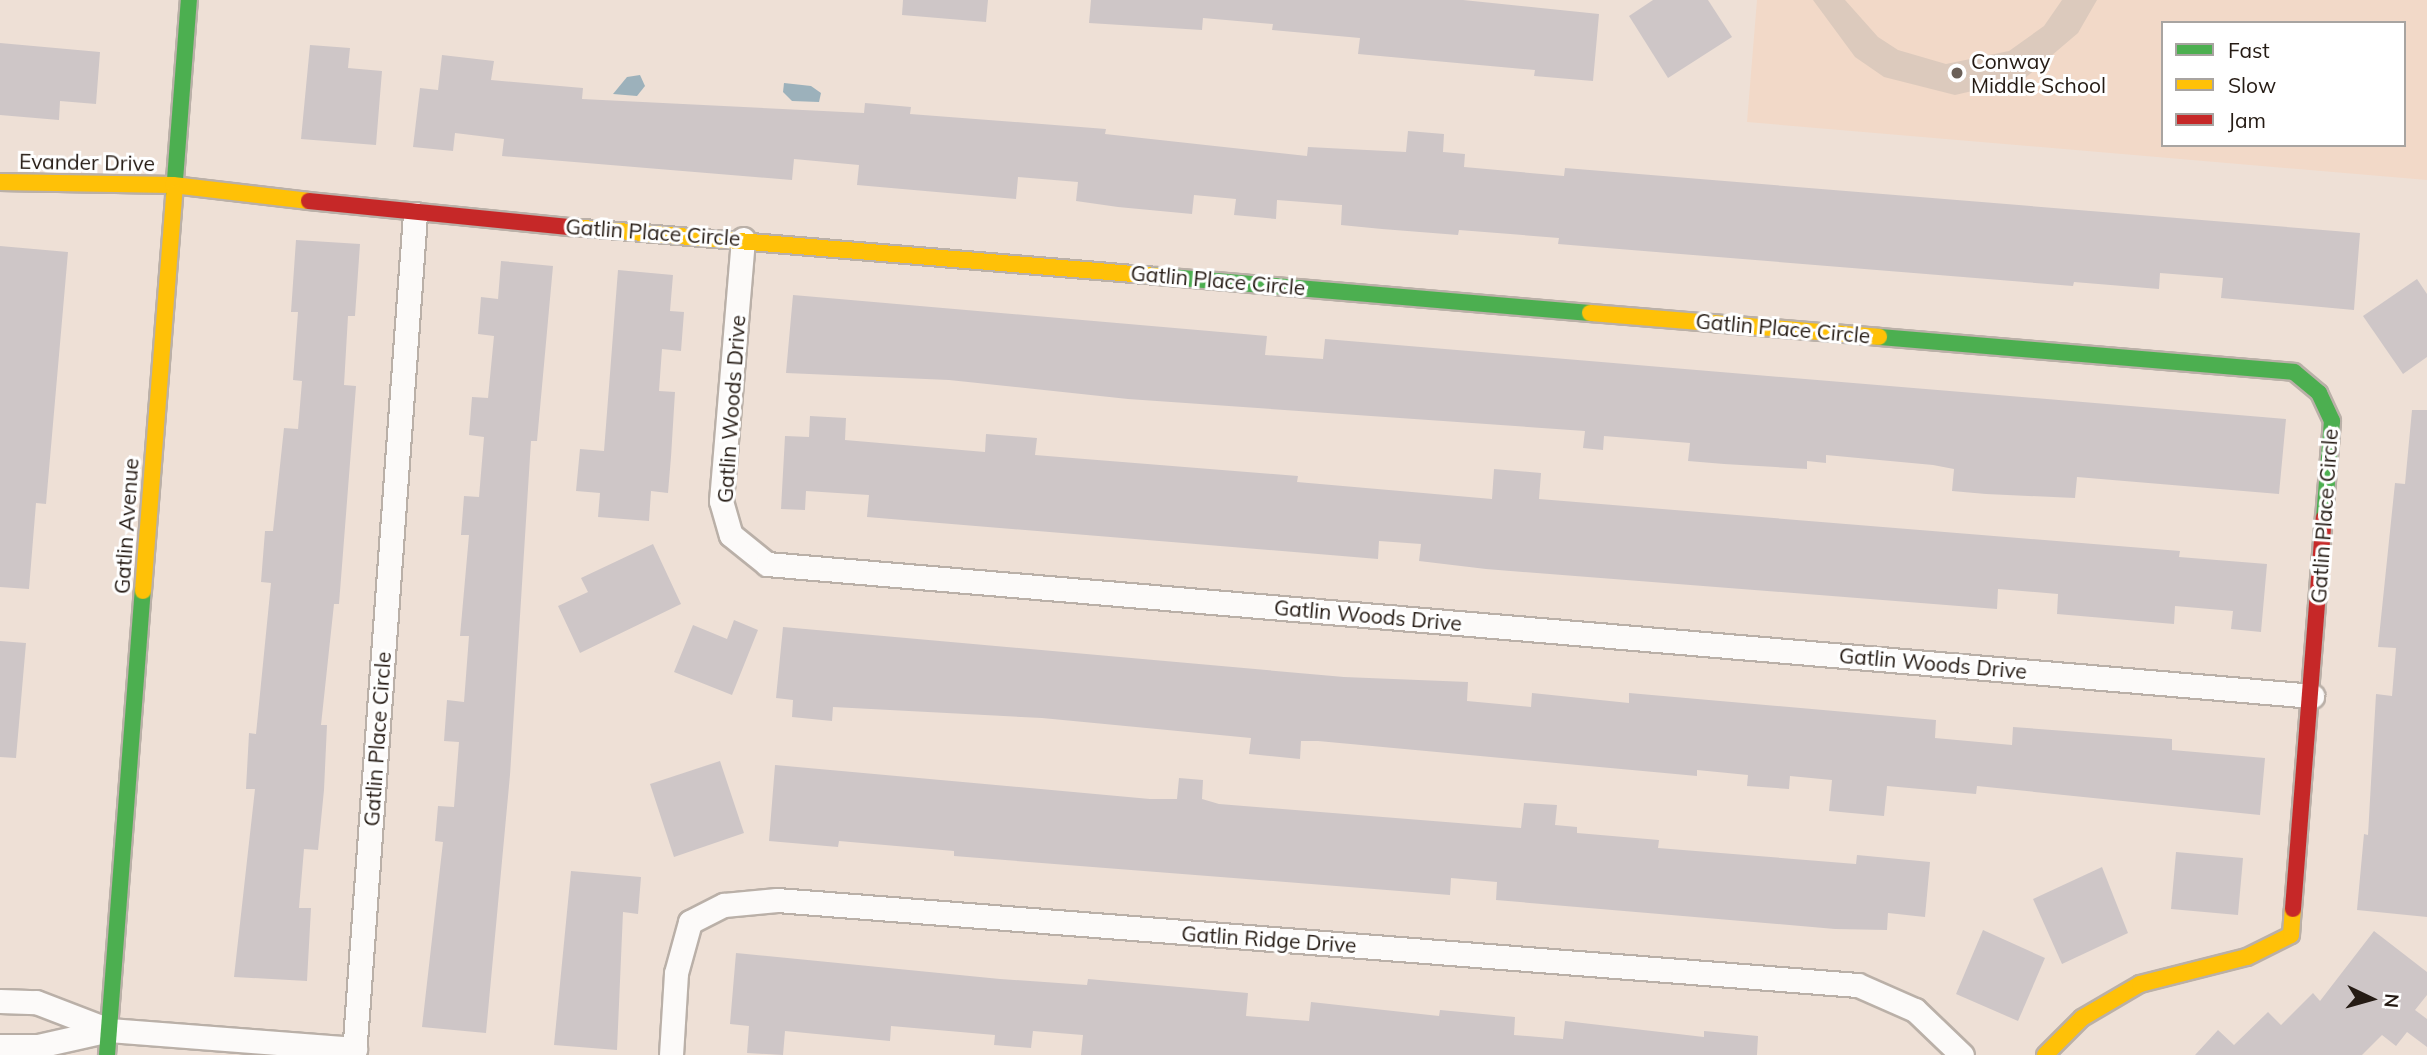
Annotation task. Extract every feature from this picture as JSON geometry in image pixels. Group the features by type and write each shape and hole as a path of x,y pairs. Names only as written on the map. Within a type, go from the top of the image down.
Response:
{"street":[{"name":"Gatlin Avenue","path":"107,1055 189,0"},
{"name":"Evander Drive","path":"0,182 63,179 173,185"},
{"name":"Gatlin Place Circle","path":"173,185 415,214 743,239 2294,372 2319,393 2332,421 2291,935 2247,957 2140,984 2082,1018 2045,1055"},
{"name":"Gatlin Place Circle","path":"355,1052 415,214"},
{"name":"Gatlin Woods Drive","path":"743,239 720,501 731,535 767,564 2312,696"},
{"name":"Gatlin Ridge Drive","path":"671,1055 676,973 690,922 724,905 777,900 1858,985 1915,1010 1962,1055"},
{"path":"0,1001 36,1002 109,1030 355,1052"},
{"path":"0,1046 38,1046 109,1030"}],"shaded area":[{"name":"Conway Middle School","path":"1757,0 2427,0 2427,180 1747,122"},
{"path":"1813,0 1845,0 1878,37 1898,50 1946,64 2009,51 2044,26 2062,0 2097,0 2078,33 2024,79 1955,95 1884,77 1855,57"}],"water":[{"path":"640,75 645,86 637,96 613,94 627,77"},
{"path":"784,83 811,86 821,93 819,102 792,101 783,92"}],"building":[{"path":"903,0 988,0 986,22 902,15"},
{"path":"1091,0 1463,0 1599,14 1593,81 1534,76 1535,70 1358,54 1360,38 1272,30 1273,24 1203,18 1202,30 1089,23"},
{"path":"1653,0 1708,0 1732,37 1668,78 1629,16"},
{"path":"0,43 100,52 96,104 60,101 59,120 0,115"},
{"path":"310,45 350,48 348,68 382,71 376,145 301,139"},
{"path":"442,55 494,61 491,80 583,88 582,99 864,113 865,103 911,107 910,114 1106,129 1105,134 1307,156 1308,147 1406,152 1408,131 1444,134 1443,152 1465,154 1464,167 1564,176 1565,168 2360,233 2354,310 2221,298 2223,278 2160,273 2159,289 2074,282 2073,286 1558,244 1559,238 1459,230 1458,235 1341,225 1342,205 1277,200 1276,219 1234,215 1236,199 1194,195 1192,214 1118,207 1076,201 1078,182 1018,177 1016,199 857,185 859,165 794,159 792,180 502,156 504,139 455,133 453,151 413,147 420,88 438,90"},
{"path":"296,240 360,244 355,316 348,316 344,385 356,386 339,604 334,604 321,725 327,725 324,790 318,850 304,849 299,908 311,908 307,981 234,977 255,789 246,789 249,733 256,734 271,583 261,582 265,531 273,531 284,428 298,429 302,381 293,380 298,312 291,312"},
{"path":"0,246 68,252 46,504 36,503 29,589 0,587"},
{"path":"501,261 553,266 537,441 531,441 510,775 486,1033 422,1027 443,842 435,841 438,806 454,807 459,742 444,741 447,700 464,702 469,636 460,636 469,535 461,535 464,496 479,497 484,437 469,435 472,397 488,398 494,336 478,334 481,297 498,299"},
{"path":"618,270 673,275 670,311 684,312 681,351 662,349 659,391 675,392 671,457 668,493 651,491 649,521 598,517 600,493 576,491 580,449 604,451"},
{"path":"2417,279 2427,294 2427,357 2403,374 2363,316"},
{"path":"793,295 1267,336 1265,355 1323,359 1325,339 2286,419 2279,494 2077,477 2075,498 1986,494 1952,491 1954,469 1933,465 1826,455 1826,463 1807,461 1807,469 1724,464 1688,461 1690,443 1604,436 1603,450 1583,448 1585,431 1128,399 949,380 786,373"},
{"path":"2412,410 2427,410 2427,917 2357,910 2364,834 2368,835 2376,694 2392,696 2396,648 2378,647 2395,483 2405,484"},
{"path":"810,416 846,418 845,440 985,452 986,434 1037,438 1035,455 1298,476 1297,482 1492,499 1494,469 1541,473 1539,499 2180,551 2179,557 2267,564 2261,632 2231,629 2233,611 2175,606 2174,624 2057,614 2058,594 1998,589 1997,609 1486,569 1419,561 1421,544 1379,541 1378,559 867,517 869,495 806,491 805,510 781,509 785,436 809,437"},
{"path":"653,544 681,604 580,653 558,606 588,592 581,578"},
{"path":"734,620 758,630 732,695 674,672 693,625 727,639"},
{"path":"783,627 1344,677 1468,682 1467,701 1531,707 1532,693 1629,703 1629,693 1936,720 1935,738 2012,745 2013,727 2172,739 2172,750 2265,758 2260,815 1977,786 1976,794 1887,786 1884,816 1829,811 1832,780 1790,776 1789,789 1747,786 1748,775 1697,770 1697,776 1318,741 1301,741 1300,759 1249,754 1251,738 1042,718 833,707 832,721 792,717 793,700 776,698"},
{"path":"0,641 26,643 16,758 0,757"},
{"path":"720,761 744,833 674,857 650,784"},
{"path":"775,765 1150,799 1177,799 1179,778 1203,780 1202,799 1219,804 1521,828 1524,803 1557,805 1555,825 1577,827 1577,833 1659,840 1658,848 1856,864 1857,855 1930,862 1925,917 1888,913 1887,930 1835,929 1496,900 1497,882 1451,878 1450,895 954,856 954,851 839,841 838,847 769,841"},
{"path":"2176,852 2243,858 2238,915 2171,909"},
{"path":"2102,867 2128,933 2062,964 2033,899"},
{"path":"571,871 641,877 638,914 623,912 617,1050 554,1045"},
{"path":"1983,930 2045,958 2018,1021 1956,994"},
{"path":"2374,931 2427,972 2427,995 2415,1010 2427,1019 2427,1047 2407,1032 2396,1046 2382,1035 2362,1055 2195,1055 2218,1030 2234,1045 2268,1012 2281,1025 2313,993 2320,1001"},
{"path":"736,953 1000,979 1087,985 1088,979 1248,993 1246,1016 1309,1021 1311,1002 1439,1016 1440,1010 1515,1017 1514,1035 1563,1039 1565,1021 1704,1037 1704,1031 1758,1036 1757,1055 1081,1055 1083,1035 1033,1031 1031,1048 994,1045 995,1035 891,1026 890,1041 785,1031 783,1055 747,1053 749,1026 730,1024"}],"traffic: fast":[{"path":"174,193 189,0"},
{"path":"1157,276 1590,313"},
{"path":"1879,337 2294,372 2319,393 2332,421 2324,518"},
{"path":"107,1055 143,591"}],"traffic: slow":[{"path":"0,182 173,185 309,201"},
{"path":"143,591 174,193"},
{"path":"571,227 1157,276"},
{"path":"1590,313 1879,337"},
{"path":"2045,1055 2082,1018 2140,984 2247,957 2291,935 2293,909"}],"traffic: jam":[{"path":"309,201 571,227"},
{"path":"2293,909 2324,518"}],"place":[{"name":"Conway Middle School","path":"1957,73"}]}
